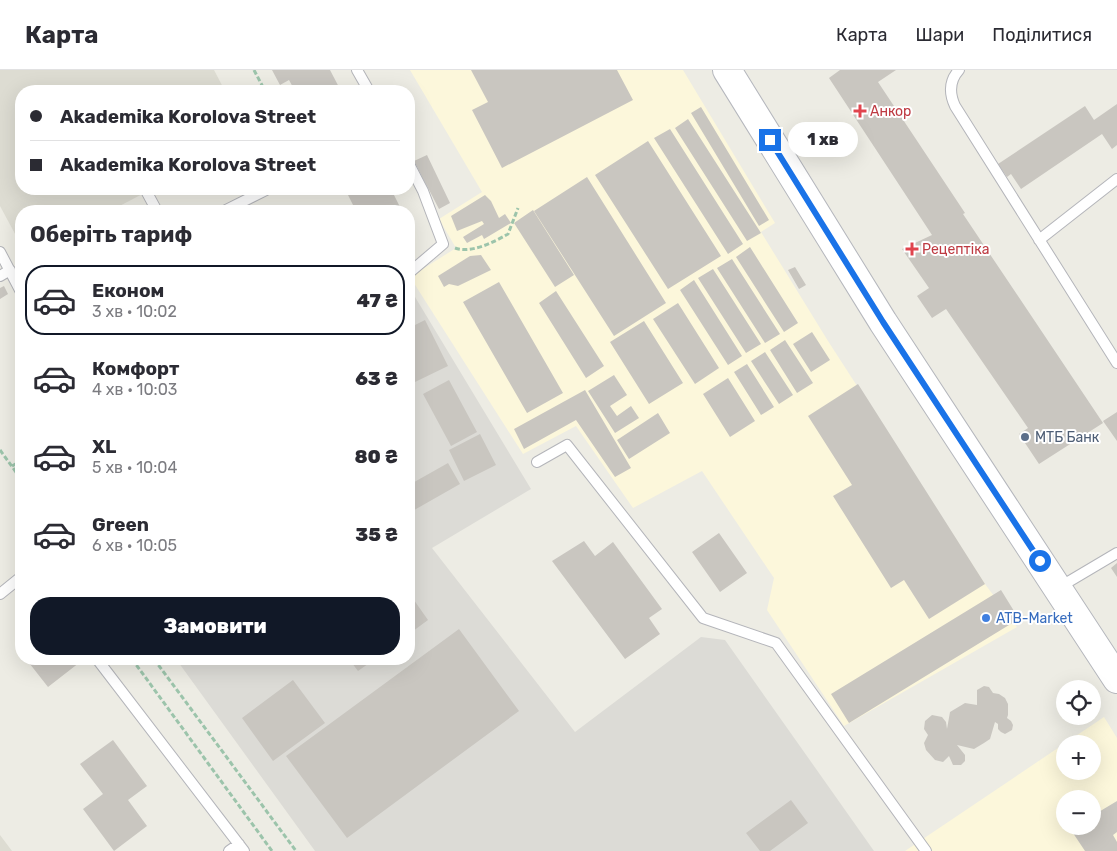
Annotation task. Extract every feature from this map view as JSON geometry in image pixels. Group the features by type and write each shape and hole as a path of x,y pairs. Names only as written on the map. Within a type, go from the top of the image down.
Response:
{"main road":[{"path":"730,71 841,255 1117,680"}],"lane":[{"path":"356,70 365,85"},
{"path":"959,70 952,79 950,88 951,98 955,106 1117,363"},
{"path":"415,176 423,191 443,244 415,268"},
{"path":"1039,240 1117,179"},
{"path":"236,205 256,195"},
{"path":"0,252 5,273 15,285"},
{"path":"537,462 567,445 703,618 776,643 926,851"},
{"path":"1058,588 1117,553"},
{"path":"0,594 15,582"},
{"path":"101,665 242,847 229,851"}],"path":[{"path":"254,70 262,85"},
{"path":"443,244 460,250 489,245 508,234 518,208"},
{"path":"0,450 15,470"},
{"path":"136,665 272,851"},
{"path":"158,665 296,851"}],"shaded area":[{"path":"0,70 214,70 222,85 15,85 15,195 141,195 121,205 15,205 15,234 0,206"},
{"path":"410,70 683,70 775,223 761,232 828,341 985,584 1017,627 844,726 767,610 774,578 702,471 633,508 576,426 523,454 415,285 415,274 456,248 439,219 482,192"},
{"path":"415,297 531,489 432,548 575,732 701,637 725,640 874,851 315,851 180,665 415,665"},
{"path":"1104,717 1117,738 1117,851 905,851 1056,749 1056,780 1101,780 1101,735 1077,735 1092,725 1101,725 1101,719"},
{"path":"0,835 12,851 0,851"}],"building":[{"path":"272,70 330,70 338,85 292,85 289,80 280,85"},
{"path":"471,70 617,70 633,100 502,168 472,110 488,102"},
{"path":"840,70 896,70 878,82 965,213 963,214 1103,423 1039,464 1019,434 1028,428 946,309 932,318 917,296 929,288 902,249 932,235 829,78"},
{"path":"1117,104 1117,145 1112,149 1102,134 1021,189 1011,174 1007,177 998,164 1085,106 1094,120"},
{"path":"701,107 769,220 759,226 691,113"},
{"path":"688,119 761,233 747,241 675,128"},
{"path":"670,129 743,244 728,254 654,138"},
{"path":"648,141 721,256 668,289 595,175"},
{"path":"427,155 450,203 439,209 415,161"},
{"path":"587,177 666,303 614,336 534,211"},
{"path":"348,195 394,195 399,205 353,205"},
{"path":"485,195 491,201 499,218 505,214 511,223 484,239 482,235 467,243 463,237 484,224 482,221 457,231 451,216"},
{"path":"533,210 574,275 555,287 514,223"},
{"path":"750,247 798,323 784,332 736,257"},
{"path":"481,255 491,270 458,286 449,284 444,287 438,276 470,256"},
{"path":"732,259 780,334 765,343 717,268"},
{"path":"795,267 806,285 799,289 788,270"},
{"path":"713,269 761,344 746,353 698,278"},
{"path":"694,280 742,356 728,365 680,290"},
{"path":"499,282 563,393 527,413 463,302"},
{"path":"4,286 8,294 0,299 0,288"},
{"path":"556,291 604,366 586,378 539,303"},
{"path":"678,303 719,368 695,384 653,319"},
{"path":"425,320 448,366 415,382 415,325"},
{"path":"644,321 683,383 649,404 610,342"},
{"path":"812,332 830,360 811,372 793,344"},
{"path":"785,340 813,383 797,393 770,350"},
{"path":"765,352 793,395 779,404 751,361"},
{"path":"747,364 774,407 761,415 734,372"},
{"path":"614,375 627,395 610,406 617,416 631,406 639,418 615,433 588,391"},
{"path":"728,378 755,421 730,437 703,394"},
{"path":"449,380 477,432 451,446 423,394"},
{"path":"858,384 985,584 929,619 904,580 891,588 833,496 852,485 808,416"},
{"path":"585,390 631,468 615,477 576,420 524,449 514,429"},
{"path":"1117,412 1117,441 1103,421"},
{"path":"658,413 670,433 629,459 617,440"},
{"path":"480,434 496,465 464,481 449,450"},
{"path":"448,463 460,484 415,510 415,482"},
{"path":"719,533 747,573 720,592 692,552"},
{"path":"584,541 595,556 613,542 662,609 649,618 660,634 625,659 552,561"},
{"path":"1117,563 1117,577 1111,568"},
{"path":"1001,590 1019,619 849,723 831,694"},
{"path":"415,602 428,620 415,630"},
{"path":"459,629 519,711 347,838 286,756 410,665 415,665 415,661"},
{"path":"31,665 76,665 48,687"},
{"path":"354,665 366,665 358,671"},
{"path":"293,680 325,723 273,761 242,718"},
{"path":"984,686 989,687 993,693 1005,698 1008,704 1007,718 1013,725 1012,730 1005,734 998,729 998,724 995,722 990,739 984,743 974,749 957,745 965,755 965,761 961,765 953,765 949,756 943,762 935,760 926,750 924,743 928,735 924,729 925,721 932,715 942,717 946,722 947,729 950,712 965,703 977,705 977,690"},
{"path":"113,740 147,786 128,800 147,826 114,851 83,809 103,794 80,764"},
{"path":"791,800 808,823 770,851 760,851 746,833"},
{"path":"1117,801 1117,832 1113,835 1117,842 1117,851 1085,851 1074,835 1101,835 1101,811"}],"place":[{"name":"Анкор","path":"860,111"},
{"name":"Рецептіка","path":"912,249"},
{"name":"МТБ Банк","path":"1025,437"},
{"name":"ATB-Market","path":"986,618"}],"route":[{"path":"770,140 883,322 1040,561"}]}
